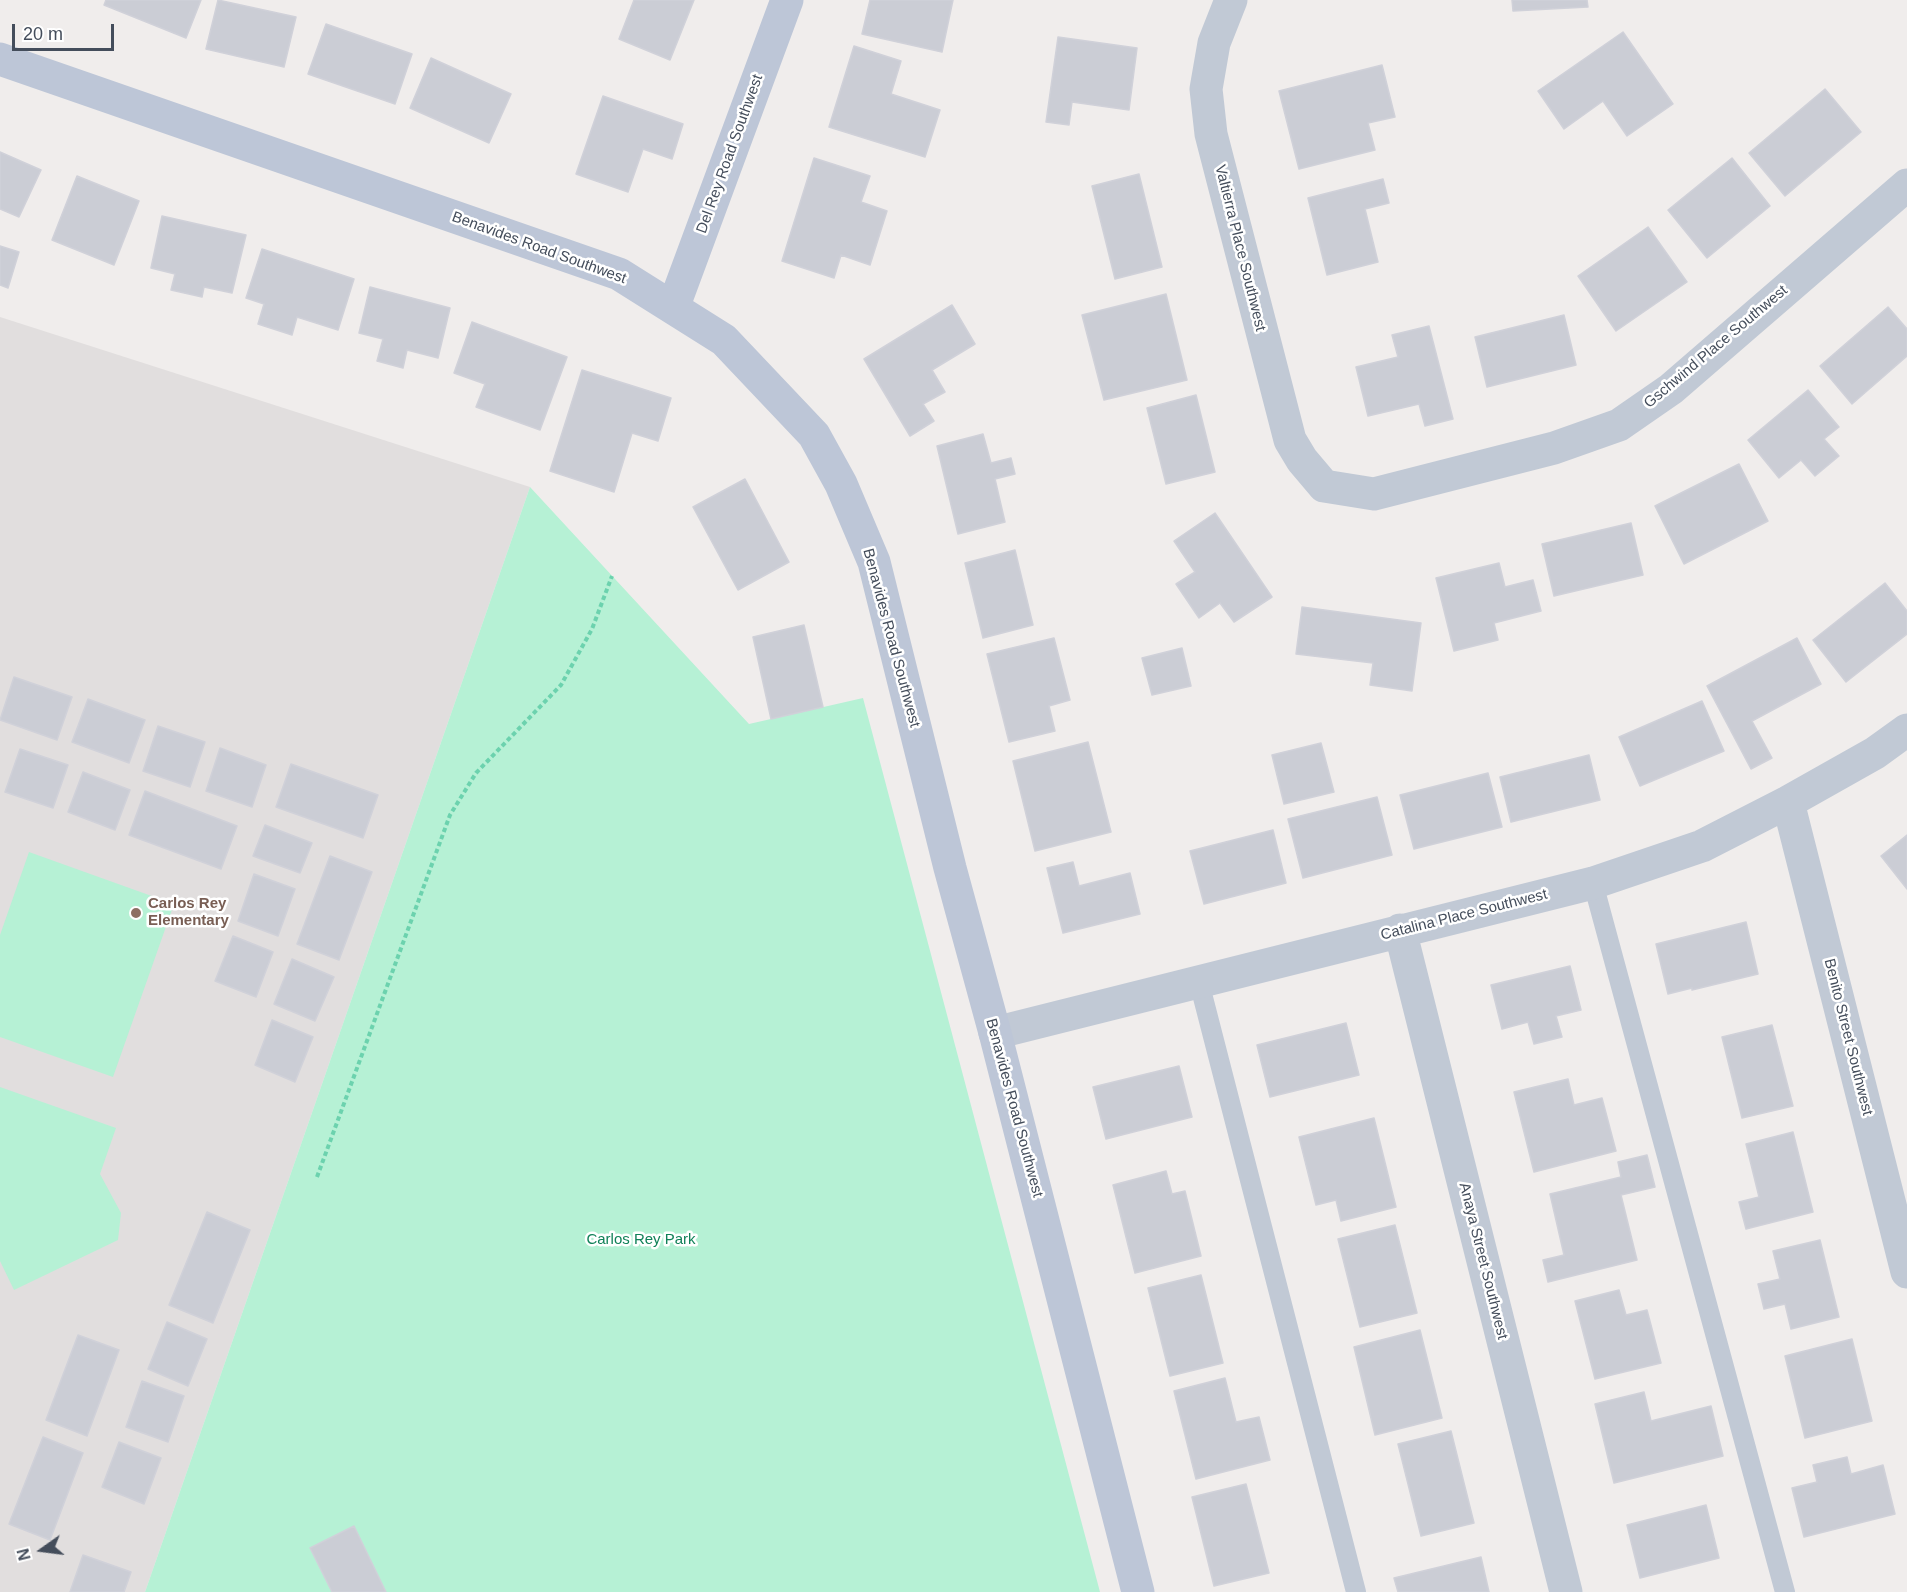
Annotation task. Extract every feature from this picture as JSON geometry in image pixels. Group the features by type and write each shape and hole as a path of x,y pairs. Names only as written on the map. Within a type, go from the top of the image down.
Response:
{"street":[{"name":"Del Rey Road Southwest","path":"673,308 787,0"},
{"name":"Valtierra Place Southwest","path":"1231,0 1214,44 1206,89 1211,134 1290,440 1302,460 1324,486"},
{"name":"Benavides Road Southwest","path":"0,59 619,274 724,340 814,435 841,484 874,562 950,868 995,1033 1138,1592"},
{"name":"Gschwind Place Southwest","path":"1324,486 1374,494 1554,448 1619,425 1671,389 1907,186"},
{"name":"Catalina Place Southwest","path":"995,1033 1593,883 1702,846 1788,802 1875,753 1907,730"},
{"name":"Benito Street Southwest","path":"1788,802 1907,1272"},
{"name":"Anaya Street Southwest","path":"1400,930 1566,1592"}],"lane":[{"path":"1593,883 1785,1592"},
{"path":"1199,982 1356,1592"}],"path":[{"path":"317,1177 450,815 476,773 561,685 592,629 612,576"}],"shaded area":[{"path":"0,317 530,487 145,1592 0,1592"}],"green space":[{"name":"Carlos Rey Park","path":"530,487 749,724 863,698 1100,1592 145,1592"},
{"path":"29,852 174,904 113,1077 0,1037 0,935"},
{"path":"0,1087 116,1128 100,1174 121,1213 118,1240 14,1290 0,1261"}],"building":[{"path":"106,0 201,0 186,38 104,5"},
{"path":"218,0 296,17 284,67 206,49"},
{"path":"634,0 694,0 670,60 619,39"},
{"path":"870,0 953,0 942,52 862,34"},
{"path":"1512,0 1587,0 1588,7 1513,11"},
{"path":"326,24 412,54 395,104 308,74"},
{"path":"1623,32 1673,104 1627,136 1603,101 1564,129 1538,91"},
{"path":"1058,37 1137,48 1129,110 1072,102 1069,125 1046,122"},
{"path":"854,46 901,61 891,94 940,110 925,157 829,127"},
{"path":"431,58 511,94 489,143 410,108"},
{"path":"1382,65 1395,117 1368,123 1375,150 1299,169 1279,91"},
{"path":"1825,89 1861,132 1785,196 1749,153"},
{"path":"603,96 683,124 672,159 643,149 628,192 576,174"},
{"path":"0,152 41,170 19,217 0,209"},
{"path":"814,158 870,176 861,202 887,211 870,265 841,255 834,278 782,261"},
{"path":"1732,158 1770,206 1707,258 1668,210"},
{"path":"1139,174 1162,267 1115,279 1092,186"},
{"path":"77,176 139,201 114,265 52,240"},
{"path":"1383,179 1389,203 1365,209 1378,262 1327,275 1308,198"},
{"path":"162,216 246,235 232,293 204,287 202,297 171,290 175,274 151,268"},
{"path":"1648,227 1687,282 1616,331 1578,276"},
{"path":"0,246 19,252 8,288 0,285"},
{"path":"262,249 354,279 338,330 297,317 292,335 258,324 264,304 246,298"},
{"path":"370,287 450,308 438,358 407,350 403,368 377,361 383,339 359,333"},
{"path":"1166,294 1187,380 1104,400 1082,315"},
{"path":"952,305 975,344 932,370 945,392 923,404 934,421 910,436 864,359"},
{"path":"1888,307 1907,329 1907,356 1852,404 1820,366"},
{"path":"1564,315 1576,365 1487,387 1475,337"},
{"path":"472,322 567,357 540,430 476,407 485,384 454,373"},
{"path":"1429,326 1453,419 1425,426 1419,404 1368,416 1356,367 1398,357 1392,335"},
{"path":"582,370 671,398 658,441 632,433 614,492 550,471"},
{"path":"1808,390 1839,427 1824,439 1839,456 1815,476 1801,460 1779,478 1748,440"},
{"path":"1196,395 1215,472 1166,484 1147,408"},
{"path":"983,434 991,463 1011,458 1015,474 995,479 1005,522 958,534 937,446"},
{"path":"1739,464 1768,521 1684,564 1655,506"},
{"path":"745,479 789,562 738,590 693,507"},
{"path":"1215,513 1272,597 1234,622 1220,603 1199,618 1176,584 1195,572 1174,541"},
{"path":"1631,523 1643,575 1554,596 1542,544"},
{"path":"1015,550 1033,625 983,638 965,563"},
{"path":"1499,563 1505,587 1533,580 1541,611 1494,623 1498,640 1454,651 1436,578"},
{"path":"1885,583 1907,611 1907,634 1846,682 1813,640"},
{"path":"1302,607 1421,623 1412,691 1370,685 1373,663 1296,654"},
{"path":"804,625 823,707 771,719 753,637"},
{"path":"1054,638 1070,700 1049,706 1055,731 1009,742 987,654"},
{"path":"1797,638 1821,684 1752,721 1772,758 1751,769 1707,686"},
{"path":"1182,648 1191,686 1152,695 1142,658"},
{"path":"14,677 72,697 57,740 0,720"},
{"path":"88,699 145,720 129,763 72,742"},
{"path":"1702,701 1724,751 1640,786 1619,737"},
{"path":"158,726 205,742 190,787 143,771"},
{"path":"1088,742 1111,832 1035,851 1013,761"},
{"path":"1321,743 1334,792 1284,804 1272,755"},
{"path":"220,748 266,765 252,807 206,791"},
{"path":"20,749 68,765 53,808 5,792"},
{"path":"1589,755 1600,800 1511,822 1500,777"},
{"path":"291,764 378,795 363,838 276,807"},
{"path":"83,772 130,790 115,830 68,812"},
{"path":"1488,773 1502,827 1414,849 1400,795"},
{"path":"145,791 237,826 221,869 129,835"},
{"path":"1377,797 1392,855 1303,878 1288,819"},
{"path":"265,825 312,843 300,873 253,856"},
{"path":"1273,830 1286,883 1204,904 1190,851"},
{"path":"1907,835 1907,889 1881,856"},
{"path":"330,856 372,872 339,960 297,944"},
{"path":"1073,862 1079,886 1130,873 1140,914 1063,933 1047,868"},
{"path":"254,874 295,889 278,936 238,921"},
{"path":"1746,922 1758,974 1668,994 1656,944"},
{"path":"233,936 273,952 256,997 215,981"},
{"path":"292,959 334,977 315,1021 274,1004"},
{"path":"1570,966 1581,1010 1556,1016 1562,1037 1534,1044 1528,1022 1502,1029 1491,985"},
{"path":"272,1020 313,1037 295,1082 255,1065"},
{"path":"1346,1023 1359,1075 1270,1097 1257,1045"},
{"path":"1772,1025 1793,1106 1742,1118 1722,1037"},
{"path":"1179,1066 1192,1117 1106,1139 1093,1087"},
{"path":"1568,1079 1574,1105 1602,1098 1616,1151 1534,1172 1514,1092"},
{"path":"1374,1118 1396,1207 1341,1221 1336,1200 1316,1205 1299,1137"},
{"path":"1793,1132 1813,1212 1746,1229 1739,1202 1759,1197 1746,1144"},
{"path":"1647,1155 1655,1187 1621,1195 1637,1260 1548,1282 1543,1260 1564,1255 1550,1194 1621,1177 1618,1162"},
{"path":"1166,1171 1172,1194 1185,1191 1201,1256 1135,1273 1113,1185"},
{"path":"207,1212 250,1230 213,1323 169,1305"},
{"path":"1395,1225 1417,1313 1360,1327 1338,1239"},
{"path":"1820,1240 1839,1317 1791,1329 1785,1304 1764,1309 1758,1284 1780,1279 1773,1251"},
{"path":"1201,1275 1223,1363 1170,1376 1148,1288"},
{"path":"1619,1290 1626,1315 1647,1310 1661,1363 1595,1379 1575,1301"},
{"path":"167,1322 207,1339 188,1386 148,1369"},
{"path":"1420,1330 1442,1418 1375,1435 1354,1347"},
{"path":"78,1335 119,1350 87,1436 46,1420"},
{"path":"1852,1339 1872,1421 1805,1438 1785,1356"},
{"path":"1225,1378 1236,1422 1259,1417 1270,1460 1196,1479 1174,1391"},
{"path":"142,1381 184,1396 168,1442 126,1427"},
{"path":"1644,1392 1651,1421 1711,1406 1723,1456 1614,1483 1595,1404"},
{"path":"1451,1431 1474,1523 1421,1536 1398,1444"},
{"path":"43,1437 83,1453 50,1540 9,1524"},
{"path":"119,1442 161,1458 144,1504 102,1487"},
{"path":"1847,1457 1851,1474 1883,1465 1895,1514 1804,1537 1792,1488 1817,1482 1813,1465"},
{"path":"1246,1484 1269,1573 1214,1586 1192,1497"},
{"path":"1706,1505 1719,1558 1640,1578 1627,1525"},
{"path":"354,1526 386,1592 332,1592 310,1548"},
{"path":"83,1555 131,1572 124,1592 70,1592"},
{"path":"1481,1557 1489,1592 1398,1592 1394,1578"}],"place":[{"name":"Carlos Rey Elementary","path":"136,913"}]}
